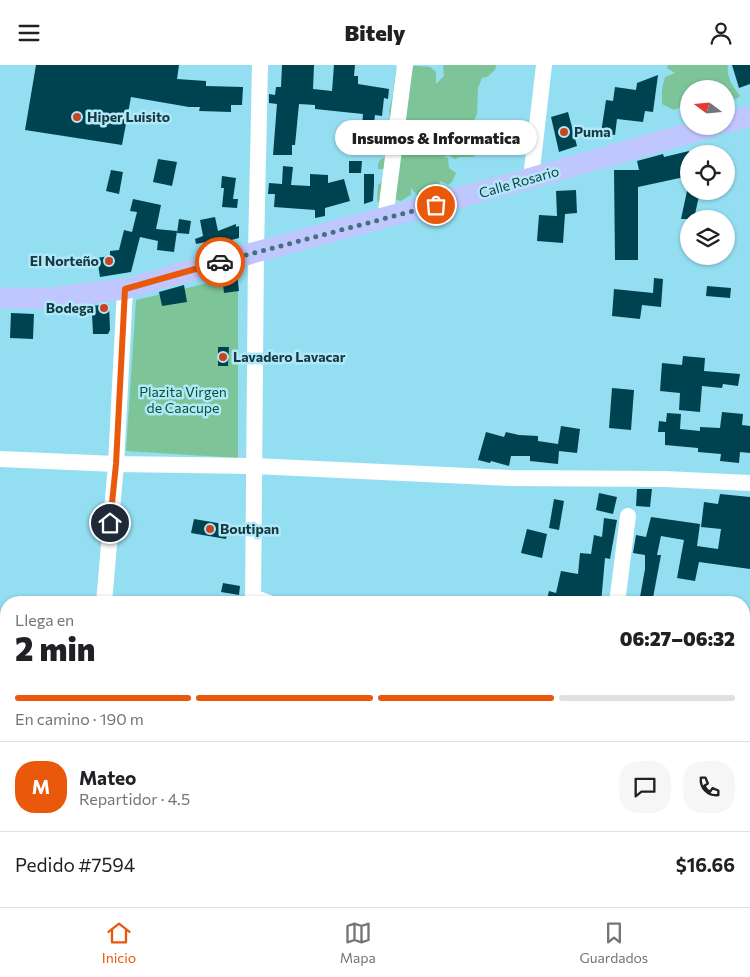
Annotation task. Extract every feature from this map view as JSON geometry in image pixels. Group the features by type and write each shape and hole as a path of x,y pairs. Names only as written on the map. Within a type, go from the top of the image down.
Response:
{"main road":[{"path":"735,121 750,117"},
{"name":"Calle Rosario","path":"0,298 50,298 125,289 256,252 385,219 683,135"}],"street":[{"path":"253,596 256,252 260,65"},
{"path":"385,219 405,65"},
{"path":"532,178 544,65"},
{"path":"105,596 116,464 125,289"},
{"path":"0,459 116,464 254,466 510,478 664,479 750,483"},
{"path":"618,596 628,516"}],"green space":[{"path":"404,65 430,67 436,72 436,84 444,76 443,65 496,65 495,70 487,77 482,78 478,88 477,114 474,120 466,124 465,128 477,136 478,147 474,157 459,157 455,159 448,155 444,157 448,158 449,168 456,173 452,182 448,185 441,181 439,183 442,186 442,191 436,192 434,189 424,197 418,196 411,188 411,195 401,201 395,199 381,207 377,200 378,185 383,181 386,169 378,169 378,163 386,157 391,128 389,111 396,69"},
{"path":"668,65 728,65 730,80 680,80 680,107 674,110 662,104 662,89 665,77 675,73 667,68"},
{"path":"735,88 740,96 735,99"},
{"name":"Plazita Virgen de Caacupe","path":"238,276 238,458 126,451 136,300"}],"building":[{"name":"Hiper Luisito","path":"36,65 179,65 177,79 206,81 206,86 243,87 242,105 231,105 231,112 199,111 200,107 189,107 131,97 122,145 25,130"},
{"path":"282,65 314,65 313,89 332,91 334,65 355,65 354,76 358,76 358,84 389,89 388,99 384,98 382,116 375,115 372,141 361,140 363,114 315,109 315,105 299,104 295,145 292,145 292,155 273,155 277,104 269,103 269,94 275,95 276,87 281,87"},
{"path":"732,65 750,65 750,84 739,88"},
{"path":"658,75 653,112 645,111 643,122 617,119 615,135 601,133 606,100 613,101 615,87 636,90 637,83"},
{"name":"Puma","path":"568,112 577,146 559,152 551,117"},
{"path":"680,153 680,178 638,187 638,260 615,260 614,170 639,170 637,161 663,154 664,157"},
{"path":"158,159 177,162 172,186 153,182"},
{"path":"349,161 362,161 361,173 349,173"},
{"path":"283,166 293,167 291,185 310,186 310,174 328,175 328,183 344,179 350,201 325,208 325,216 315,218 315,210 274,207 275,194 268,194 269,183 282,184"},
{"path":"111,170 123,172 119,194 106,191"},
{"path":"364,174 374,174 374,184 373,201 364,204"},
{"path":"222,176 236,178 233,199 238,199 237,208 222,207 224,188 221,188"},
{"path":"576,190 577,213 565,214 563,243 537,241 539,215 557,216 556,191"},
{"path":"133,199 161,205 156,229 177,231 174,252 157,250 158,241 140,237 131,272 100,277 97,258 110,256 110,251 119,250 124,230 132,232 137,212 130,211"},
{"path":"685,200 698,200 696,210 683,210"},
{"path":"215,217 218,231 236,224 236,227 239,226 239,238 220,243 221,239 196,244 195,239 203,236 200,220"},
{"path":"179,219 191,221 189,234 177,233"},
{"path":"237,274 239,291 224,293 222,276"},
{"path":"654,278 663,279 661,307 642,305 640,319 612,316 614,289 653,293"},
{"path":"184,285 187,302 162,306 159,292"},
{"path":"707,286 731,288 730,298 706,296"},
{"path":"109,304 110,330 108,334 93,334 92,314 75,314 75,308"},
{"path":"11,313 34,314 33,339 10,338"},
{"name":"Lavadero Lavacar","path":"218,347 229,347 228,366 218,366"},
{"path":"683,356 705,358 704,371 740,374 738,386 723,384 722,388 702,386 700,412 679,410 680,393 660,391 662,363 682,365"},
{"path":"612,388 634,390 631,430 609,428"},
{"path":"722,412 743,414 742,425 750,426 750,453 740,452 739,463 720,461 721,454 698,452 698,448 665,445 665,432 658,432 659,421 666,422 667,413 681,414 680,429 700,431 700,427 720,428"},
{"path":"561,426 580,429 577,453 559,451 558,464 530,461 530,456 511,456 509,466 478,460 486,432 504,437 506,432 538,436 538,441 558,444"},
{"path":"637,489 652,489 650,507 636,506"},
{"path":"599,493 617,497 613,514 596,510"},
{"path":"720,494 750,497 750,569 699,562 695,581 677,578 684,540 661,536 657,555 661,555 653,596 640,596 645,569 645,555 633,553 636,535 646,537 651,517 700,524 697,546 718,549 721,529 701,527 704,502 718,504"},
{"path":"554,499 564,501 559,530 549,528"},
{"path":"604,518 617,520 610,559 605,558 602,596 548,596 549,591 556,593 561,571 578,574 580,553 591,554 594,535 602,537"},
{"name":"Boutipan","path":"194,519 229,525 226,539 191,533"},
{"path":"527,529 547,534 542,558 521,553"},
{"path":"223,583 240,586 239,595 221,592"}],"way so far":[{"path":"220,262 436,205"}],"place":[{"name":"Hiper Luisito","path":"77,117"},
{"name":"Puma","path":"564,132"},
{"name":"Insumos & Informatica","path":"436,205"},
{"name":"El Norteño","path":"109,261"},
{"name":"Bodega","path":"104,308"},
{"name":"Lavadero Lavacar","path":"223,357"},
{"name":"Boutipan","path":"210,529"}],"route":[{"path":"110,523 116,464 125,289 220,262"}]}
